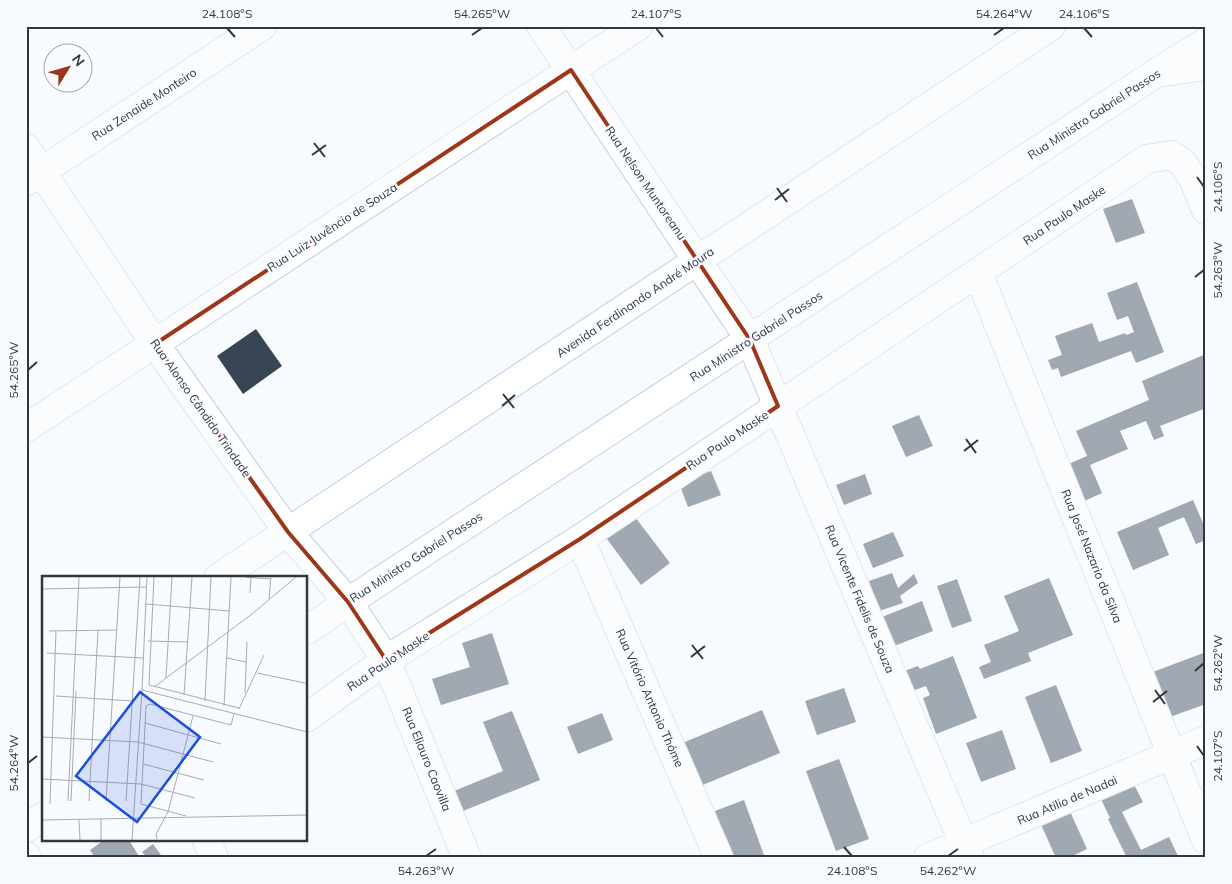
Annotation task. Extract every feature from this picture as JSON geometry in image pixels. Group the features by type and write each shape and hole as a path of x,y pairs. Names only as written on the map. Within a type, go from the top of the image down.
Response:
{"street":[{"name":"Rua Zenaide Monteiro","path":"34,176 262,26"},
{"name":"Rua Nelson Muntoreanu","path":"542,26 750,340"},
{"name":"Rua Luiz Juvêncio de Souza","path":"26,428 638,26"},
{"name":"Avenida Ferdinando André Moura","path":"221,576 1051,26"},
{"name":"Rua Ministro Gabriel Passos","path":"308,630 1206,42"},
{"path":"1156,73 1206,66"},
{"name":"Rua Alonso Cândido Trindade","path":"26,148 34,176 288,532 348,602 386,660"},
{"name":"Rua Paulo Maske","path":"308,717 386,660 580,539 1146,159 1170,155 1183,163 1194,181 1206,210"},
{"name":"Rua José Nazario da Silva","path":"978,273 1206,840"},
{"name":"Rua Vicente Fidelis de Souza","path":"750,340 967,851"},
{"name":"Rua Vitório Antonio Thóme","path":"580,539 720,858"},
{"name":"Rua Eliauro Caovilla","path":"386,660 467,858"},
{"name":"Rua Atilio de Nadai","path":"928,858 967,851 1206,740"},
{"path":"26,828 42,817"},
{"path":"208,842 214,858"}],"highlighted area":[{"path":"571,70 750,340 778,406 580,539 386,660 348,602 288,532 155,344"}],"building":[{"path":"1132,199 1145,233 1116,243 1103,209"},
{"path":"1137,282 1164,352 1136,363 1131,351 1061,377 1058,368 1052,370 1048,360 1062,355 1055,336 1092,323 1099,342 1125,333 1126,335 1134,332 1128,316 1117,320 1107,293"},
{"path":"256,329 282,366 243,394 217,356"},
{"path":"1206,354 1206,408 1160,426 1164,436 1154,440 1146,421 1120,431 1128,449 1090,465 1102,493 1080,503 1064,466 1087,456 1076,431 1149,400 1142,381"},
{"path":"919,415 933,446 906,457 892,426"},
{"path":"711,471 721,495 688,507 679,483"},
{"path":"865,474 872,494 844,505 836,485"},
{"path":"1193,500 1206,530 1206,540 1196,544 1184,517 1158,528 1169,555 1133,570 1117,532"},
{"path":"632,513 670,563 641,585 604,535"},
{"path":"893,532 904,556 873,568 863,544"},
{"path":"892,573 898,588 914,574 918,583 900,596 903,603 879,611 869,581"},
{"path":"1049,578 1073,635 1028,653 1031,661 984,679 979,667 991,662 984,645 1019,631 1004,596"},
{"path":"957,579 972,621 952,628 937,586"},
{"path":"922,601 933,631 894,646 882,617"},
{"path":"492,633 509,684 441,705 432,679 470,667 462,643"},
{"path":"1206,652 1206,704 1167,718 1150,673"},
{"path":"953,656 977,718 936,734 923,698 930,695 926,686 904,694 896,674 918,666 920,669"},
{"path":"1056,685 1082,751 1051,763 1025,697"},
{"path":"844,688 856,722 817,735 805,701"},
{"path":"762,710 780,753 698,787 680,744"},
{"path":"512,711 540,780 458,813 449,793 503,771 483,722"},
{"path":"602,713 613,740 578,754 567,727"},
{"path":"1002,730 1016,769 981,782 966,743"},
{"path":"839,759 869,839 836,851 806,771"},
{"path":"1131,779 1143,802 1122,812 1141,850 1169,837 1179,858 1127,858 1108,819 1110,818 1099,795"},
{"path":"744,800 765,858 732,858 715,811"},
{"path":"1068,807 1087,849 1068,858 1056,858 1039,820"},
{"path":"101,842 130,842 140,858 95,858 90,850"},
{"path":"153,844 161,855 157,858 147,858 142,852"}]}
